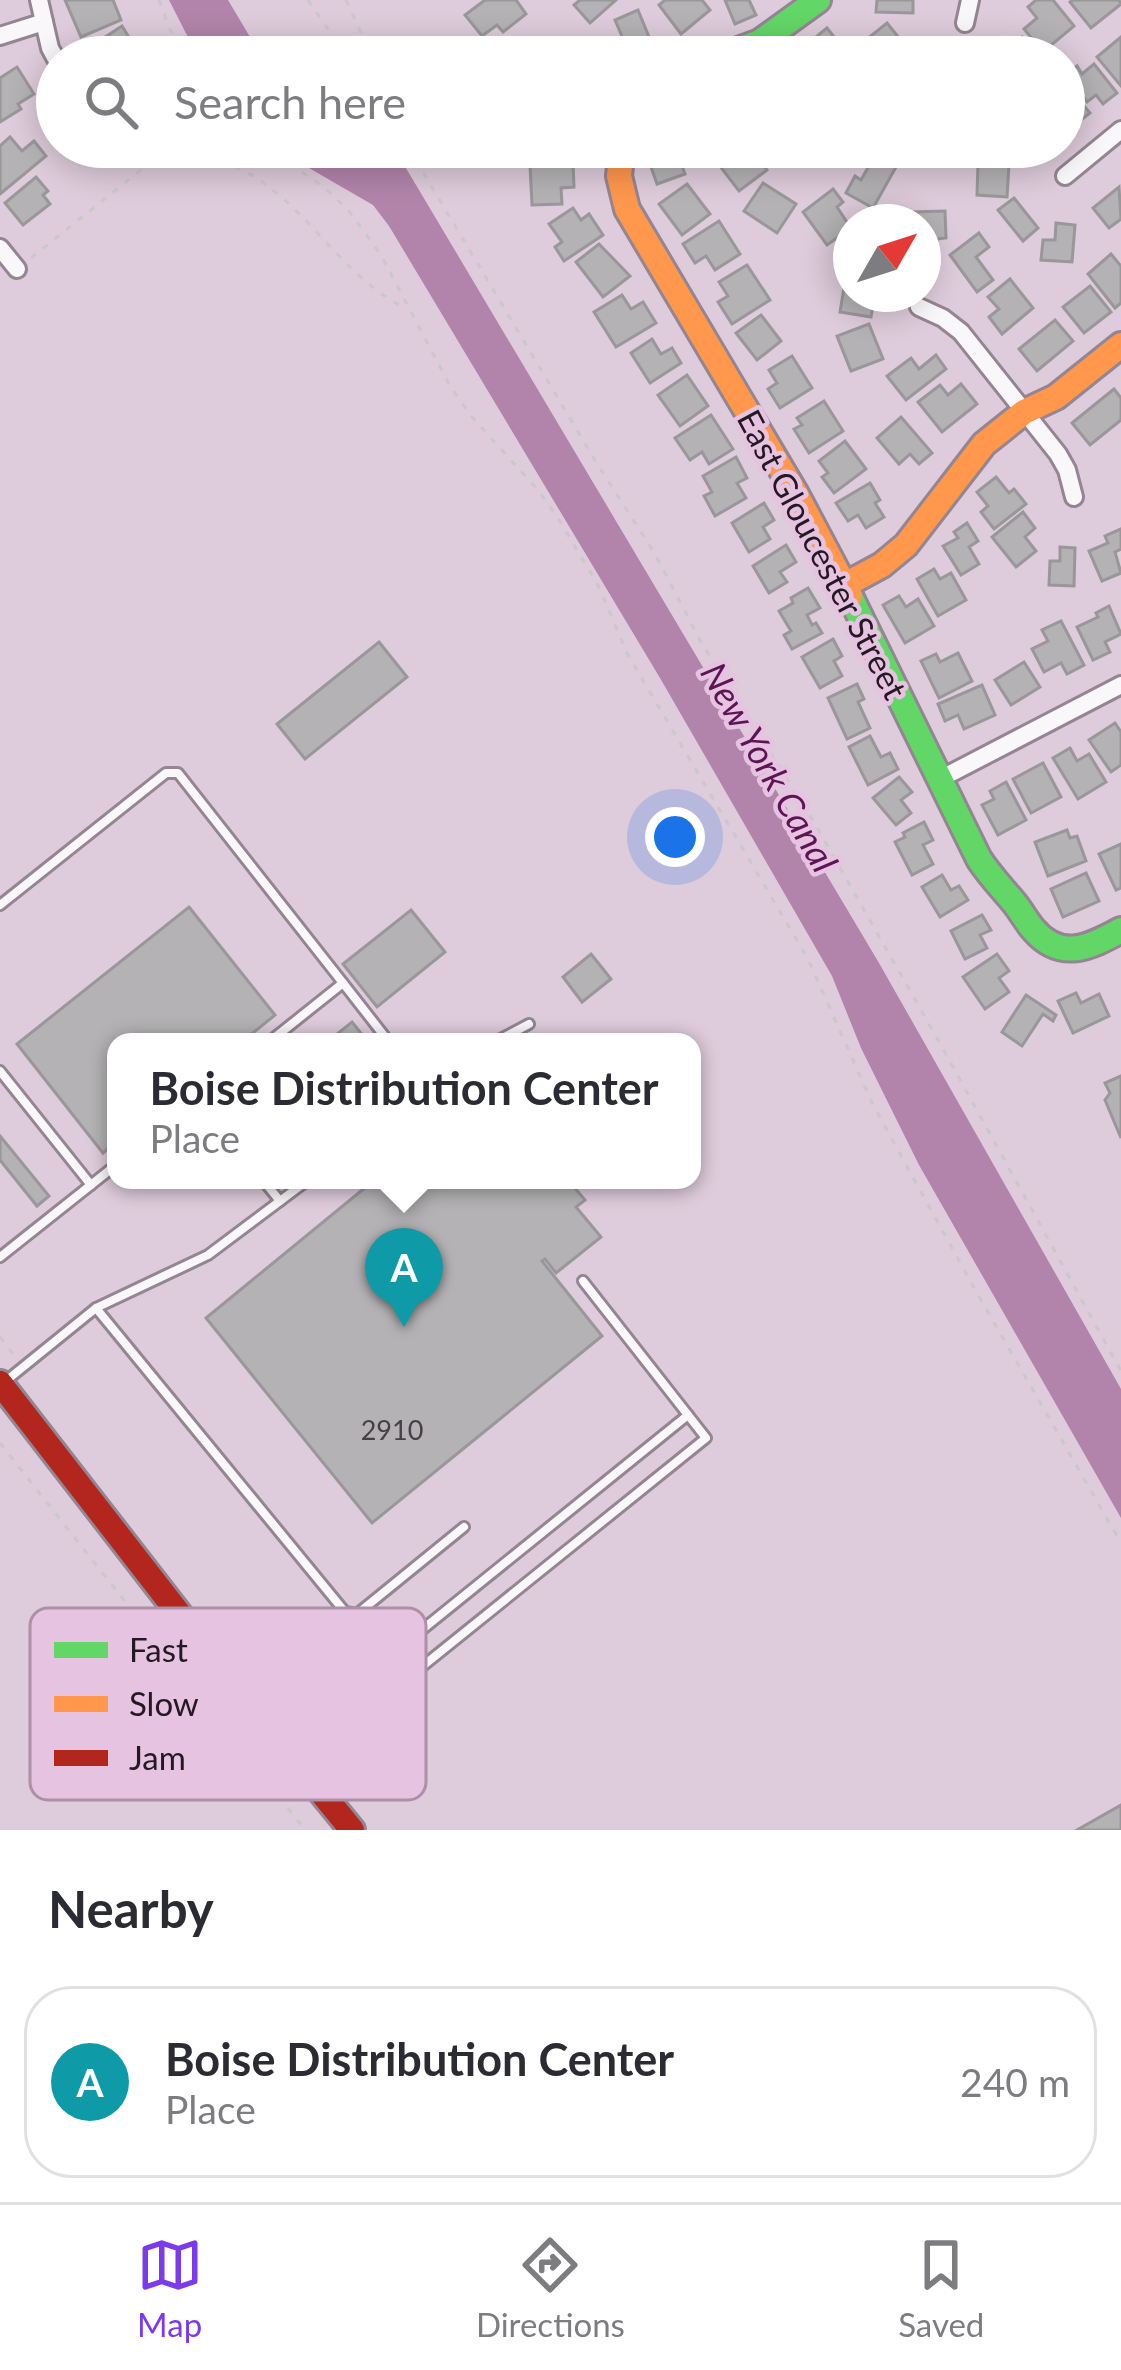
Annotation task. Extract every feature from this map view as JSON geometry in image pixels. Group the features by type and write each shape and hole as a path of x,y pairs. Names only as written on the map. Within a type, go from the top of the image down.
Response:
{"street":[{"path":"39,0 47,36"},
{"path":"965,23 970,0"},
{"path":"778,36 810,2"},
{"path":"0,36 44,22"},
{"path":"1085,160 1121,130"},
{"name":"East Gloucester Street","path":"620,168 627,209 796,494 979,859 1036,933 1056,946 1089,947 1121,930"},
{"path":"1065,176 1075,168"},
{"path":"0,248 17,269"},
{"path":"929,312 961,332 1058,454 1074,497"},
{"path":"845,585 906,545 984,444 1024,412 1056,398 1121,345"},
{"path":"940,779 1121,685"},
{"path":"1,1384 176,1608"},
{"path":"328,1800 352,1830"}],"lane":[{"path":"0,905 166,773 178,773 382,1033"},
{"path":"280,1033 344,983"},
{"path":"512,1033 529,1024"},
{"path":"0,1072 92,1185"},
{"path":"0,1257 107,1172"},
{"path":"270,1189 280,1201"},
{"path":"1,1384 97,1308 208,1255 296,1189"},
{"path":"426,1663 706,1438 583,1281"},
{"path":"97,1308 342,1608"},
{"path":"426,1626 688,1415"},
{"path":"364,1608 464,1527"}],"path":[{"path":"159,0 174,36"},
{"path":"308,0 333,36"},
{"path":"346,0 362,36"},
{"path":"17,269 144,168"},
{"path":"235,168 291,204 344,262 407,309"},
{"path":"294,168 349,211 381,255 450,386 537,489 581,556 628,655 808,959 902,1158 1121,1543"},
{"path":"421,168 655,554 700,642 814,822 1121,1371"},
{"path":"0,1337 24,1366"},
{"path":"0,1443 130,1608"},
{"path":"281,1800 305,1830"}],"shaded area":[{"path":"169,0 228,0 249,36 187,36"},
{"path":"309,168 406,168 879,963 1121,1389 1121,1518 919,1165 861,1048 832,976 660,678 373,205"}],"building":[{"path":"65,0 113,0 121,20 81,36"},
{"path":"485,0 516,0 526,14 503,32 497,25 482,36 465,15"},
{"path":"580,0 616,0 590,23 574,5"},
{"path":"665,0 702,0 710,10 681,34 659,5"},
{"path":"725,0 749,0 756,15 735,24"},
{"path":"877,0 913,0 913,13 876,12"},
{"path":"1036,0 1053,0 1074,26 1062,36 1030,36 1024,29 1037,18 1028,7"},
{"path":"1119,0 1121,4 1091,28 1070,2"},
{"path":"638,10 649,36 622,36 615,20"},
{"path":"887,23 897,36 871,36"},
{"path":"122,26 128,36 107,36"},
{"path":"1121,37 1121,86 1097,57"},
{"path":"1094,64 1117,93 1103,104 1096,95 1087,102 1085,72"},
{"path":"17,67 34,94 0,122 0,78"},
{"path":"10,137 22,151 36,144 36,164 0,194 0,146"},
{"path":"530,168 573,168 574,187 561,188 562,204 532,205"},
{"path":"651,168 683,168 685,174 657,184"},
{"path":"721,168 765,168 767,170 739,191"},
{"path":"868,168 895,168 875,204 846,193 855,176 861,180"},
{"path":"978,168 1009,168 1007,197 977,195"},
{"path":"36,177 48,191 43,195 50,204 23,225 5,203"},
{"path":"763,183 796,204 777,233 744,211"},
{"path":"687,184 710,214 682,235 659,204"},
{"path":"1119,187 1121,219 1109,228 1093,208"},
{"path":"833,189 843,202 833,204 833,241 827,245 803,212"},
{"path":"1014,198 1038,228 1023,241 998,210"},
{"path":"573,208 581,220 589,214 603,235 564,261 555,247 562,242 549,224"},
{"path":"941,211 945,211 946,238 941,239"},
{"path":"719,221 740,254 715,270 706,256 695,263 683,244"},
{"path":"1056,223 1075,225 1072,262 1041,260 1043,240 1055,240"},
{"path":"979,233 989,247 976,257 993,280 977,292 950,255"},
{"path":"599,244 630,276 603,297 576,262"},
{"path":"1111,254 1121,266 1121,303 1115,308 1088,274"},
{"path":"747,265 770,300 732,324 718,302 728,296 719,282"},
{"path":"1010,279 1033,308 1002,334 989,317 999,309 988,297"},
{"path":"1090,286 1111,312 1084,333 1063,307"},
{"path":"622,295 631,309 643,302 656,323 616,347 594,312"},
{"path":"761,315 781,341 757,360 736,333"},
{"path":"1055,320 1073,341 1037,371 1019,349"},
{"path":"869,324 883,359 851,371 837,336"},
{"path":"652,339 661,354 672,348 681,363 650,383 631,353"},
{"path":"936,355 946,369 906,400 887,376 911,358 919,369"},
{"path":"792,356 812,388 780,408 768,389 777,383 769,370"},
{"path":"687,375 708,406 680,426 658,395"},
{"path":"961,384 977,404 942,432 918,402 940,385 948,395"},
{"path":"1114,389 1121,398 1121,420 1090,445 1072,423"},
{"path":"824,401 843,431 809,453 794,429 802,425 797,418"},
{"path":"711,415 733,449 709,464 702,452 690,460 675,438"},
{"path":"901,417 932,453 919,464 910,454 899,464 877,438"},
{"path":"845,441 866,469 834,493 822,477 828,473 819,461"},
{"path":"736,457 747,478 737,483 746,498 715,516 704,496 712,492 703,476"},
{"path":"996,477 1026,504 994,529 981,512 988,506 977,492"},
{"path":"870,483 884,517 866,528 858,515 848,521 836,503"},
{"path":"764,503 774,520 763,527 770,539 749,552 732,523"},
{"path":"1023,512 1035,528 1025,537 1036,551 1016,567 992,537"},
{"path":"967,523 978,541 969,547 979,564 961,575 943,546 958,538 954,532"},
{"path":"1121,529 1121,549 1115,552 1121,573 1102,581 1089,551 1108,543 1105,536"},
{"path":"786,545 796,562 780,572 787,582 769,593 753,566"},
{"path":"1060,547 1075,548 1074,586 1049,585 1050,561 1060,561"},
{"path":"934,569 940,579 951,573 966,600 938,616 917,579"},
{"path":"808,588 820,608 807,615 822,633 792,649 784,635 791,631 779,611"},
{"path":"899,596 906,607 918,599 934,626 905,643 883,605"},
{"path":"1109,606 1121,634 1105,642 1110,652 1093,660 1077,627"},
{"path":"1061,621 1084,665 1067,674 1061,663 1044,672 1032,649 1048,641 1042,630"},
{"path":"833,639 842,656 834,661 842,676 820,688 802,657"},
{"path":"379,642 407,677 305,759 277,724"},
{"path":"958,653 972,681 939,698 921,661 936,654 940,662"},
{"path":"1024,662 1040,687 1011,705 995,680"},
{"path":"857,684 864,699 858,702 870,728 847,739 828,698"},
{"path":"982,685 995,715 964,729 958,715 945,721 938,704"},
{"path":"1115,723 1121,732 1121,765 1111,772 1089,740"},
{"path":"870,736 881,757 890,753 898,769 868,785 849,747"},
{"path":"1070,748 1077,761 1089,754 1106,782 1078,799 1053,758"},
{"path":"1043,763 1061,797 1031,813 1013,779"},
{"path":"899,777 912,792 901,800 911,813 896,825 873,798"},
{"path":"1006,782 1026,820 998,835 982,805 994,799 990,791"},
{"path":"924,822 933,840 923,845 933,864 912,875 895,842"},
{"path":"1067,830 1070,838 1077,836 1086,861 1048,876 1035,842"},
{"path":"1121,844 1121,888 1116,890 1099,854"},
{"path":"1086,873 1099,901 1063,917 1051,889"},
{"path":"942,875 951,890 959,886 968,900 940,917 922,887"},
{"path":"189,907 275,1015 253,1033 107,1033 107,1150 103,1153 17,1044"},
{"path":"411,910 445,952 377,1007 343,964"},
{"path":"982,915 991,930 980,935 987,948 965,959 951,931"},
{"path":"591,954 611,979 582,1002 563,977"},
{"path":"997,954 1009,971 999,978 1009,992 985,1009 963,977"},
{"path":"1076,993 1081,1003 1099,994 1109,1016 1073,1033 1058,1001"},
{"path":"1026,995 1056,1015 1053,1021 1043,1014 1022,1046 1002,1032"},
{"path":"352,1022 361,1033 338,1033"},
{"path":"1121,1076 1121,1138 1105,1100 1110,1093 1105,1083"},
{"path":"0,1136 49,1196 37,1206 0,1160"},
{"path":"363,1189 576,1189 585,1200 576,1207 601,1237 556,1273 542,1261 602,1336 372,1523 206,1318"},
{"path":"1121,1805 1121,1830 1077,1830"}],"traffic: fast":[{"path":"768,36 818,0"},
{"path":"850,596 979,859 1031,926 1044,939 1065,948 1087,946 1121,930"}],"traffic: slow":[{"path":"620,168 627,209 796,494 850,596"},
{"path":"845,585 906,545 984,444 1024,412 1056,397 1121,345"}],"traffic: jam":[{"path":"0,1383 175,1608"},
{"path":"327,1800 352,1830"}],"place":[{"name":"Boise Distribution Center","path":"404,1327"}],"water label":[{"name":"New York Canal","path":"770,767"}]}
